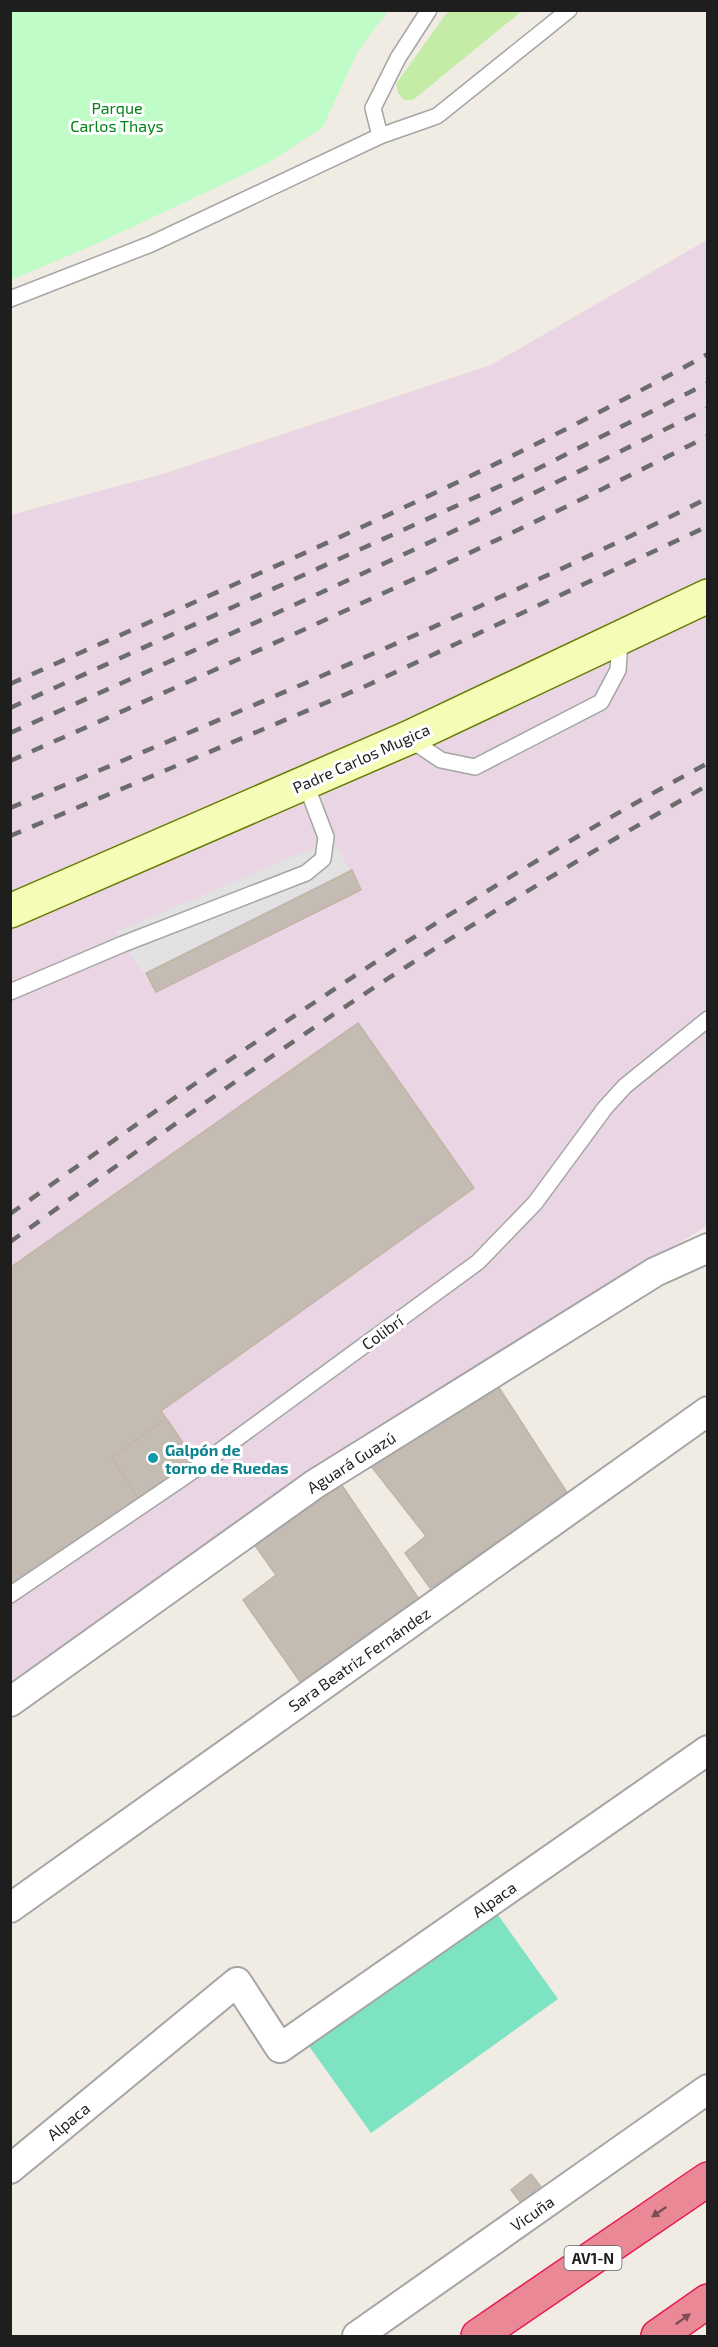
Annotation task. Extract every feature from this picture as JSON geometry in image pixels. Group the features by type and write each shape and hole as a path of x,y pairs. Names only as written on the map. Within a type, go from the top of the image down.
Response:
{"highway":[{"name":"AV1-N","path":"478,2337 708,2179"},
{"path":"658,2337 708,2301"}],"street":[{"name":"Padre Carlos Mugica","path":"10,911 408,738 708,596"},
{"name":"Aguará Guazú","path":"10,1702 315,1484 655,1272 708,1248"},
{"name":"Sara Beatriz Fernández","path":"10,1908 708,1412"},
{"name":"Alpaca","path":"10,2169 237,1982 280,2048 708,1750"},
{"name":"Vicuña","path":"357,2337 708,2089"}],"lane":[{"path":"380,136 373,108 398,58 429,10"},
{"path":"10,299 151,244 380,136 437,116 568,10"},
{"path":"408,738 441,760 475,767 601,702 618,670 620,638"},
{"path":"10,992 123,944 306,873 323,859 326,837 305,782"},
{"name":"Colibrí","path":"10,1595 187,1475 478,1262 535,1203 605,1108 625,1086 708,1019"}],"shaded area":[{"path":"707,240 707,1226 353,1441 11,1693 11,515 166,473 491,365"},
{"path":"332,840 362,889 156,992 116,932"}],"green space":[{"name":"Parque Carlos Thays","path":"11,10 388,11 357,53 323,127 268,163 96,244 11,280"},
{"path":"448,11 522,11 413,100 404,100 398,93 396,84"},
{"path":"493,1908 558,1999 371,2133 306,2042"}],"building":[{"path":"352,870 361,890 156,992 146,973"},
{"path":"358,1023 474,1188 161,1411 194,1459 10,1589 10,1268"},
{"path":"496,1383 568,1494 430,1588 405,1553 426,1536 367,1461"},
{"name":"Galpón de torno de Ruedas","path":"166,1418 194,1459 138,1498 112,1458"},
{"path":"341,1484 419,1599 303,1686 243,1600 276,1575 254,1544"},
{"path":"531,2174 545,2192 524,2207 511,2190"}],"railway":[{"path":"10,684 450,486 537,444 708,354"},
{"path":"10,708 531,472 708,383"},
{"path":"10,733 448,534 708,408"},
{"path":"10,761 448,563 708,436"},
{"path":"10,808 449,620 708,498"},
{"path":"10,836 368,685 708,526"},
{"path":"10,1214 266,1035 439,921 617,814 708,763"},
{"path":"10,1242 358,998 519,896 708,785"}],"place":[{"name":"Galpón de torno de Ruedas","path":"153,1458"}]}
